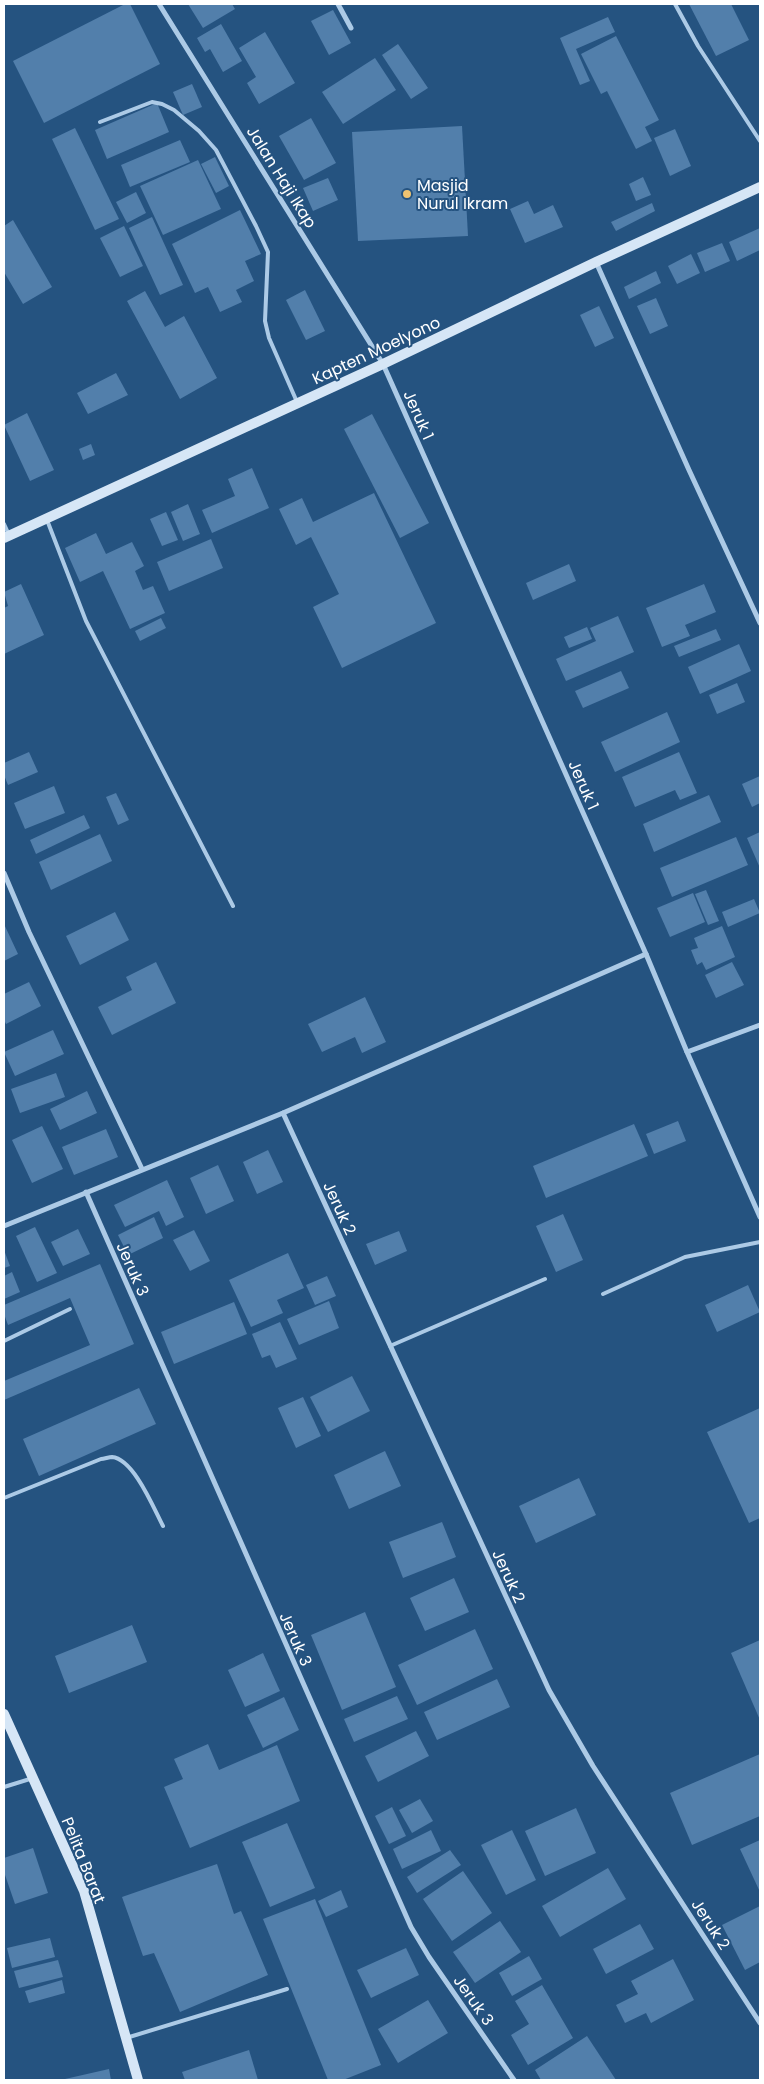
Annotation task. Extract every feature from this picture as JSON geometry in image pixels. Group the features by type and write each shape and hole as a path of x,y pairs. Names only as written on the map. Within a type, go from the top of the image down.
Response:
{"street":[{"name":"Jalan Haji Ikap","path":"159,4 383,364"},
{"path":"338,4 351,28"},
{"name":"Kapten Moelyono","path":"6,537 383,364 596,262 760,187"},
{"path":"596,262 688,470 760,623"},
{"name":"Jeruk 1","path":"383,364 646,954 760,1217"},
{"path":"4,872 29,932 142,1169"},
{"path":"4,1226 283,1112 646,954"},
{"path":"687,1052 760,1025"},
{"name":"Jeruk 2","path":"283,1112 531,1654 570,1729 760,2023"},
{"name":"Jeruk 3","path":"86,1192 408,1920 429,1957 514,2080"},
{"name":"Pelita Barat","path":"4,1714 84,1891 138,2080"}],"lane":[{"path":"675,4 698,46 760,141"},
{"path":"100,122 152,102 162,104 174,110 199,131 216,150 268,252 265,320 268,338 298,403"},
{"path":"46,518 90,630 233,906"},
{"path":"4,524 6,537"},
{"path":"603,1294 685,1257 760,1242"},
{"path":"390,1346 545,1279"},
{"path":"4,1341 70,1309"},
{"path":"4,1498 101,1459 114,1457 127,1464 136,1476 163,1526"},
{"path":"4,1787 33,1778"},
{"path":"126,2038 288,1989"}],"building":[{"path":"125,4 130,4 160,64 44,123 13,61"},
{"path":"188,4 232,4 235,9 203,28"},
{"path":"689,4 731,4 749,40 716,56"},
{"path":"333,10 351,43 329,55 311,21"},
{"path":"608,17 615,32 576,49 590,81 580,85 560,38"},
{"path":"221,24 242,61 223,72 210,49 205,52 197,38"},
{"path":"265,32 295,83 259,104 247,83 256,77 239,48"},
{"path":"616,36 659,120 645,127 652,141 636,149 607,91 601,94 581,54"},
{"path":"398,44 428,88 411,99 382,55"},
{"path":"375,58 396,90 343,124 322,92"},
{"path":"192,84 202,107 183,115 173,92"},
{"path":"157,103 169,132 107,159 95,130"},
{"path":"311,118 336,163 304,180 279,136"},
{"path":"462,126 468,236 358,241 352,132"},
{"path":"75,128 119,219 95,230 52,139"},
{"path":"675,129 691,166 670,176 654,138"},
{"path":"180,140 190,162 130,187 121,165"},
{"path":"215,157 229,186 216,193 201,164"},
{"path":"198,160 221,209 163,235 140,186"},
{"path":"643,177 651,195 636,201 629,184"},
{"path":"328,178 338,200 313,211 303,188"},
{"path":"136,192 146,213 127,223 116,202"},
{"path":"528,201 534,214 553,205 563,227 525,243 510,209"},
{"path":"652,203 655,211 616,231 611,222"},
{"path":"240,210 261,254 245,261 254,281 236,290 242,302 220,312 208,287 195,293 172,244"},
{"path":"152,217 183,285 160,295 129,228"},
{"path":"13,220 52,287 23,304 4,272 4,226"},
{"path":"124,226 143,266 120,277 100,238"},
{"path":"760,228 760,250 737,261 729,242"},
{"path":"722,243 730,261 705,272 697,253"},
{"path":"691,254 700,273 677,284 668,266"},
{"path":"656,271 661,283 629,299 624,287"},
{"path":"305,290 325,331 306,340 286,300"},
{"path":"145,291 165,327 184,316 217,378 180,399 127,301"},
{"path":"656,298 668,326 650,334 637,306"},
{"path":"599,306 614,338 595,347 580,315"},
{"path":"116,373 128,395 88,414 77,393"},
{"path":"27,413 54,470 30,481 4,425"},
{"path":"372,414 429,523 400,538 344,429"},
{"path":"91,444 95,455 83,460 79,449"},
{"path":"252,468 269,508 212,533 202,510 235,496 228,479"},
{"path":"374,493 436,623 342,668 313,607 339,594 311,537 296,545 279,509 302,498 313,522"},
{"path":"188,504 200,534 183,541 171,512"},
{"path":"166,512 178,540 162,546 150,519"},
{"path":"96,533 106,554 132,542 144,566 135,571 143,590 153,586 165,613 130,629 103,571 80,582 65,548"},
{"path":"211,539 223,568 169,591 157,562"},
{"path":"569,564 576,581 533,600 526,583"},
{"path":"21,584 44,635 4,654 4,608 8,606 4,592"},
{"path":"704,584 716,612 685,625 690,636 662,647 646,608"},
{"path":"618,616 634,652 566,681 556,659 596,641 590,628"},
{"path":"161,618 166,628 140,641 135,631"},
{"path":"587,627 592,639 569,648 564,637"},
{"path":"716,629 721,640 679,657 674,646"},
{"path":"739,644 751,671 700,694 688,667"},
{"path":"621,671 629,688 583,708 575,691"},
{"path":"737,683 745,702 717,714 709,695"},
{"path":"667,712 680,742 615,772 601,742"},
{"path":"29,752 38,772 8,785 4,775 4,763"},
{"path":"679,752 697,793 680,800 675,790 635,807 622,777"},
{"path":"760,776 760,803 752,807 742,784"},
{"path":"54,786 65,813 25,829 14,803"},
{"path":"116,793 129,820 118,825 106,797"},
{"path":"709,795 721,822 654,852 643,824"},
{"path":"84,815 90,828 36,854 30,840"},
{"path":"760,832 760,868 747,838"},
{"path":"100,834 112,861 51,890 39,862"},
{"path":"736,837 748,865 672,897 660,868"},
{"path":"706,890 719,921 708,925 695,894"},
{"path":"693,893 705,922 670,937 657,908"},
{"path":"754,899 760,913 728,927 722,912"},
{"path":"115,912 129,940 80,965 66,936"},
{"path":"4,924 18,954 4,961"},
{"path":"722,926 735,957 706,970 702,962 697,965 691,950 698,948 694,938"},
{"path":"156,962 176,1003 112,1035 98,1007 132,990 126,977"},
{"path":"732,962 744,985 716,998 705,975"},
{"path":"29,982 41,1006 6,1024 4,1020 4,994"},
{"path":"365,997 386,1042 362,1053 355,1037 322,1052 308,1024"},
{"path":"53,1030 64,1054 15,1076 4,1052"},
{"path":"56,1073 65,1097 20,1113 11,1089"},
{"path":"87,1091 97,1113 60,1130 50,1109"},
{"path":"678,1121 686,1141 654,1154 646,1134"},
{"path":"634,1124 648,1156 546,1198 533,1166"},
{"path":"42,1126 63,1169 32,1183 12,1140"},
{"path":"106,1129 118,1157 74,1175 62,1147"},
{"path":"268,1150 283,1182 257,1194 243,1162"},
{"path":"218,1165 234,1201 206,1214 190,1178"},
{"path":"167,1180 184,1217 166,1226 159,1211 125,1227 114,1205"},
{"path":"563,1214 583,1260 556,1272 536,1226"},
{"path":"154,1217 163,1238 128,1255 118,1235"},
{"path":"35,1227 57,1273 37,1282 16,1236"},
{"path":"78,1229 90,1254 63,1266 51,1242"},
{"path":"194,1230 210,1261 190,1271 173,1240"},
{"path":"399,1231 407,1251 375,1265 366,1244"},
{"path":"4,1250 10,1266 4,1268"},
{"path":"288,1253 304,1288 277,1300 283,1313 251,1327 229,1280"},
{"path":"100,1264 134,1344 4,1400 4,1381 90,1345 70,1298 8,1325 4,1314 4,1305"},
{"path":"12,1272 20,1292 4,1299 4,1276"},
{"path":"327,1276 336,1296 315,1305 306,1285"},
{"path":"748,1285 760,1312 717,1332 705,1305"},
{"path":"329,1301 339,1328 299,1345 287,1319"},
{"path":"234,1302 247,1334 174,1364 161,1332"},
{"path":"280,1322 297,1359 276,1368 270,1355 262,1358 252,1334"},
{"path":"352,1376 370,1411 328,1432 310,1397"},
{"path":"139,1388 156,1424 39,1476 23,1439"},
{"path":"303,1397 321,1436 296,1448 278,1408"},
{"path":"760,1408 760,1518 749,1523 707,1432"},
{"path":"385,1451 401,1486 349,1509 334,1475"},
{"path":"579,1478 596,1515 536,1543 519,1506"},
{"path":"442,1522 456,1557 403,1578 389,1542"},
{"path":"454,1578 469,1612 425,1631 410,1598"},
{"path":"365,1612 396,1687 342,1710 311,1635"},
{"path":"132,1625 147,1662 69,1693 55,1656"},
{"path":"475,1629 493,1669 417,1705 398,1665"},
{"path":"760,1640 760,1720 731,1653"},
{"path":"263,1653 280,1691 245,1707 228,1670"},
{"path":"497,1679 510,1707 437,1740 424,1712"},
{"path":"397,1696 408,1719 354,1742 344,1719"},
{"path":"284,1697 299,1730 263,1748 247,1715"},
{"path":"416,1731 429,1756 378,1782 365,1756"},
{"path":"208,1744 219,1770 277,1745 300,1801 190,1848 164,1787 183,1779 174,1759"},
{"path":"760,1754 760,1816 692,1845 670,1793"},
{"path":"420,1799 433,1821 412,1833 399,1810"},
{"path":"392,1807 406,1836 389,1844 375,1816"},
{"path":"576,1808 596,1853 545,1876 525,1831"},
{"path":"287,1823 315,1888 270,1907 242,1842"},
{"path":"431,1830 441,1851 402,1869 393,1849"},
{"path":"512,1830 536,1880 506,1895 481,1845"},
{"path":"760,1840 760,1892 740,1849"},
{"path":"33,1848 48,1893 15,1904 4,1872 4,1858"},
{"path":"450,1850 461,1865 417,1893 407,1877"},
{"path":"217,1864 234,1914 241,1911 268,1975 180,2012 154,1953 143,1956 122,1897"},
{"path":"608,1868 626,1899 560,1937 542,1906"},
{"path":"463,1871 492,1913 452,1941 423,1899"},
{"path":"341,1890 348,1907 326,1917 318,1901"},
{"path":"315,1899 381,2065 343,2080 328,2080 263,1919"},
{"path":"760,1906 760,1962 745,1970 722,1925"},
{"path":"500,1921 521,1952 475,1983 453,1952"},
{"path":"640,1924 654,1949 606,1974 593,1949"},
{"path":"50,1938 55,1957 12,1968 7,1948"},
{"path":"406,1948 419,1975 371,1998 357,1970"},
{"path":"529,1956 542,1979 512,1996 499,1973"},
{"path":"673,1959 694,2000 651,2023 646,2013 625,2023 616,2005 638,1994 631,1981"},
{"path":"58,1960 63,1977 19,1988 14,1971"},
{"path":"62,1980 65,1993 29,2003 25,1991"},
{"path":"542,1985 573,2038 528,2065 511,2035 529,2024 515,2001"},
{"path":"428,2000 448,2033 398,2063 378,2029"},
{"path":"587,2036 616,2080 541,2080 535,2070"},
{"path":"249,2050 258,2080 185,2080 182,2072"},
{"path":"109,2069 111,2080 65,2080 65,2079"}],"place":[{"name":"Masjid Nurul Ikram","path":"407,194"}]}
